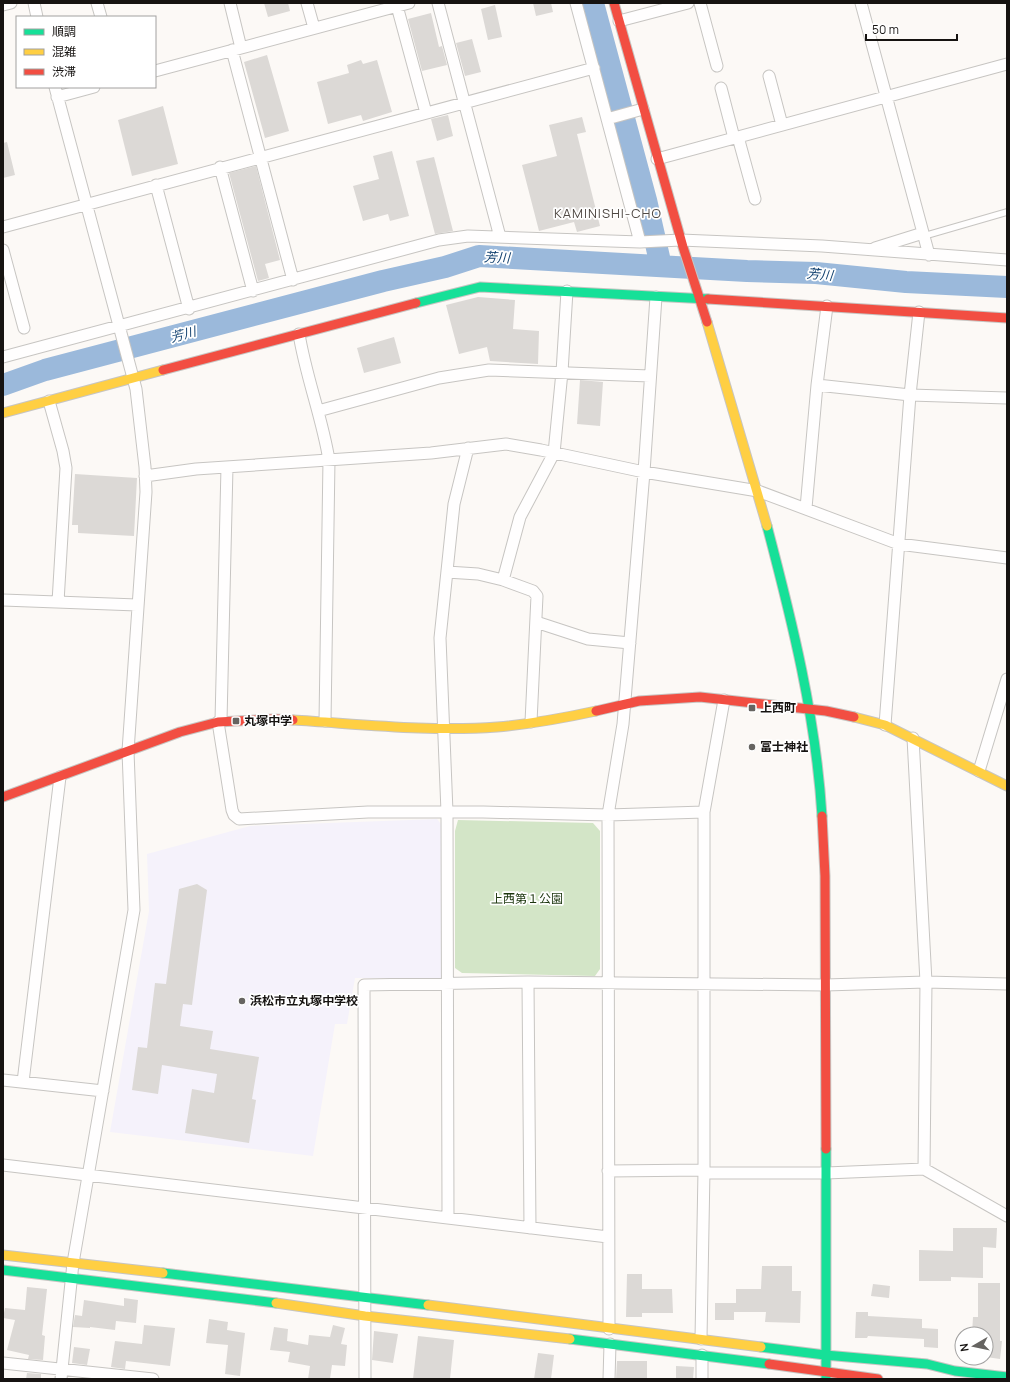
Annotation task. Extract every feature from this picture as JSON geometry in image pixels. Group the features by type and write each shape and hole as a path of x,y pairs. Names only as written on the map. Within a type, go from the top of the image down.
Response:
{"street":[{"path":"3,5 11,3"},
{"path":"34,3 37,16"},
{"path":"97,3 101,16"},
{"path":"230,3 237,49 260,157 293,280"},
{"path":"307,3 314,28"},
{"path":"156,71 314,28 372,8 397,6 409,3"},
{"path":"438,3 500,237"},
{"path":"576,3 610,118 644,242"},
{"path":"614,3 682,244 700,298 758,490 793,624 809,709 822,817 825,876 826,1376"},
{"path":"619,22 688,3"},
{"path":"700,3 717,66"},
{"path":"861,3 928,255"},
{"path":"397,6 426,113"},
{"path":"657,159 1007,64"},
{"path":"3,226 594,68"},
{"path":"769,76 782,125"},
{"path":"62,1375 73,1263 134,910 128,751 145,476 132,374 56,92 86,88"},
{"path":"721,88 755,199"},
{"path":"610,118 643,110"},
{"path":"220,167 253,291"},
{"path":"156,184 189,308"},
{"path":"868,250 923,234"},
{"path":"3,357 120,330 189,308 439,240 468,236 669,242 682,244 822,246 1007,260"},
{"path":"3,250 24,328"},
{"path":"3,413 49,401 132,374 299,334 378,312 480,287 700,298 1007,318"},
{"path":"502,580 520,516 554,453 562,372 567,291"},
{"path":"609,1329 608,815 625,704 644,472 656,297"},
{"path":"806,508 817,385 827,306"},
{"path":"885,726 900,544 910,396 919,312"},
{"path":"299,334 329,460 325,721"},
{"path":"318,411 454,376 489,370 650,376"},
{"path":"817,385 910,396 1007,398"},
{"path":"49,401 63,451 66,468 58,602"},
{"path":"145,476 227,467 431,453 506,444 644,472 758,490 900,544 1007,558"},
{"path":"448,1217 446,983 447,812 440,638 454,504 468,448"},
{"path":"227,467 219,722 232,810 236,818 368,812 608,815 704,812"},
{"path":"447,572 478,574 502,580 536,593 538,600 531,722"},
{"path":"3,600 137,606"},
{"path":"536,622 588,639 630,643"},
{"path":"979,771 1007,679"},
{"path":"3,797 202,725 219,722 274,719 443,728 497,727 559,719 625,704 672,698 700,697 839,713 885,726 954,757 1007,786"},
{"path":"701,1339 704,1171 704,812 724,700"},
{"path":"913,738 926,982 924,1169"},
{"path":"23,1082 60,777"},
{"path":"365,1379 364,985 528,982 608,984 825,984 926,982 1007,984"},
{"path":"528,982 530,1228"},
{"path":"3,1080 103,1091"},
{"path":"3,1165 608,1237"},
{"path":"608,1171 826,1173 924,1169 1007,1216"},
{"path":"3,1255 701,1339 730,1344 826,1355 840,1355 927,1364 955,1371 1007,1377"},
{"path":"3,1270 251,1299 365,1316 702,1355 826,1376 878,1379"},
{"path":"609,1379 610,1344"},
{"path":"702,1355 702,1379"},
{"path":"3,1362 62,1375 153,1379"}],"lane":[{"path":"923,234 1007,212"}],"shaded area":[{"name":"浜松市立丸塚中学校","path":"437,819 441,824 441,978 355,978 347,1024 335,1024 313,1156 110,1132 149,911 147,854 250,826"}],"green space":[{"name":"上西第１公園","path":"458,820 593,823 600,831 600,969 595,976 462,973 455,968 455,831"}],"building":[{"path":"264,3 288,3 290,11 268,17"},
{"path":"533,3 551,3 553,12 536,16"},
{"path":"495,5 502,37 488,40 481,9"},
{"path":"431,13 439,47 442,46 447,65 422,71 408,19"},
{"path":"472,39 481,72 465,76 456,43"},
{"path":"267,55 289,131 265,138 244,62"},
{"path":"361,60 363,64 377,60 392,112 363,121 361,115 328,124 317,82 349,73 347,65"},
{"path":"163,106 178,164 132,176 118,120"},
{"path":"448,115 453,136 437,141 431,119"},
{"path":"582,117 586,132 577,134 600,226 577,232 574,222 539,231 522,165 557,156 549,125"},
{"path":"7,142 15,175 3,178 3,143"},
{"path":"392,151 409,216 390,221 388,214 363,221 353,186 379,179 373,156"},
{"path":"434,157 453,231 435,234 416,161"},
{"path":"256,166 280,260 265,264 269,278 258,281 229,173"},
{"path":"478,297 515,300 513,329 539,331 538,364 490,361 487,347 459,354 446,305"},
{"path":"394,337 401,363 364,373 357,348"},
{"path":"580,380 603,382 600,426 577,424"},
{"path":"75,474 137,478 134,536 78,533 78,525 72,525"},
{"path":"197,884 207,890 192,1005 183,1004 180,1026 213,1031 210,1049 259,1057 252,1099 256,1100 249,1143 185,1133 192,1089 214,1093 217,1074 162,1065 158,1094 132,1090 138,1047 147,1048 155,983 166,984 179,889"},
{"path":"953,1228 997,1228 996,1248 983,1247 983,1278 951,1277 951,1281 919,1281 919,1250 953,1251"},
{"path":"762,1266 792,1266 792,1291 801,1291 800,1323 765,1322 766,1312 734,1312 734,1320 715,1320 715,1303 736,1303 736,1289 761,1289"},
{"path":"627,1274 642,1274 642,1289 672,1289 673,1313 642,1313 642,1317 626,1317"},
{"path":"978,1283 1000,1283 1000,1341 1002,1341 1000,1359 994,1358 994,1326 972,1326 973,1317 978,1317"},
{"path":"873,1284 890,1286 889,1298 871,1296"},
{"path":"27,1287 47,1289 42,1335 45,1336 43,1360 28,1359 29,1355 7,1350 15,1320 3,1318 5,1308 25,1310"},
{"path":"124,1298 138,1300 136,1323 116,1321 115,1330 90,1327 73,1327 75,1315 82,1316 84,1300 124,1306"},
{"path":"856,1312 868,1312 868,1316 922,1319 922,1328 938,1329 938,1348 924,1347 924,1339 868,1336 867,1338 855,1338"},
{"path":"209,1319 228,1322 227,1330 245,1333 240,1376 225,1374 228,1345 206,1343"},
{"path":"144,1325 175,1328 170,1366 126,1361 125,1369 111,1367 115,1341 142,1344"},
{"path":"333,1325 345,1328 341,1344 347,1345 345,1366 332,1365 330,1379 308,1379 310,1366 288,1362 290,1352 270,1350 274,1327 288,1329 287,1341 308,1345 309,1335 330,1337"},
{"path":"374,1331 398,1334 393,1363 372,1360"},
{"path":"418,1336 454,1340 450,1379 413,1379"},
{"path":"74,1347 90,1349 87,1365 72,1363"},
{"path":"538,1353 554,1355 551,1379 534,1379"},
{"path":"617,1361 647,1361 647,1379 616,1379"},
{"path":"676,1366 694,1367 693,1379 676,1379"},
{"path":"27,1373 41,1374 41,1379 26,1379"}],"waterway":[{"path":"593,3 646,200 661,266"},
{"name":"芳川","path":"3,385 45,370 383,281 445,267 479,256 747,271 816,273 906,282 1007,287"}],"traffic: fast":[{"path":"416,303 480,287 708,299"},
{"path":"767,526 794,633 809,706 819,779 822,816"},
{"path":"826,1149 826,1379"},
{"path":"3,1270 276,1303"},
{"path":"163,1273 428,1305"},
{"path":"570,1339 769,1364"},
{"path":"761,1347 825,1355 927,1364 955,1371 1007,1377"}],"traffic: slow":[{"path":"707,322 767,526"},
{"path":"3,413 163,370"},
{"path":"293,720 446,729 497,727 596,711"},
{"path":"854,717 885,725 1007,786"},
{"path":"3,1255 163,1273"},
{"path":"276,1303 365,1316 570,1339"},
{"path":"428,1305 761,1347"}],"traffic: jam":[{"path":"614,3 683,247 707,322"},
{"path":"708,299 1007,318"},
{"path":"163,370 416,303"},
{"path":"596,711 639,701 700,697 826,711 854,717"},
{"path":"3,797 180,732 218,722 274,719 293,720"},
{"path":"822,816 825,876 826,1149"},
{"path":"769,1364 878,1379"}],"place":[{"name":"上西町","path":"752,708"},
{"name":"丸塚中学","path":"236,721"},
{"name":"冨士神社","path":"752,747"},
{"name":"浜松市立丸塚中学校","path":"242,1001"}],"district":[{"name":"KAMINISHI-CHO","path":"608,213"}]}
